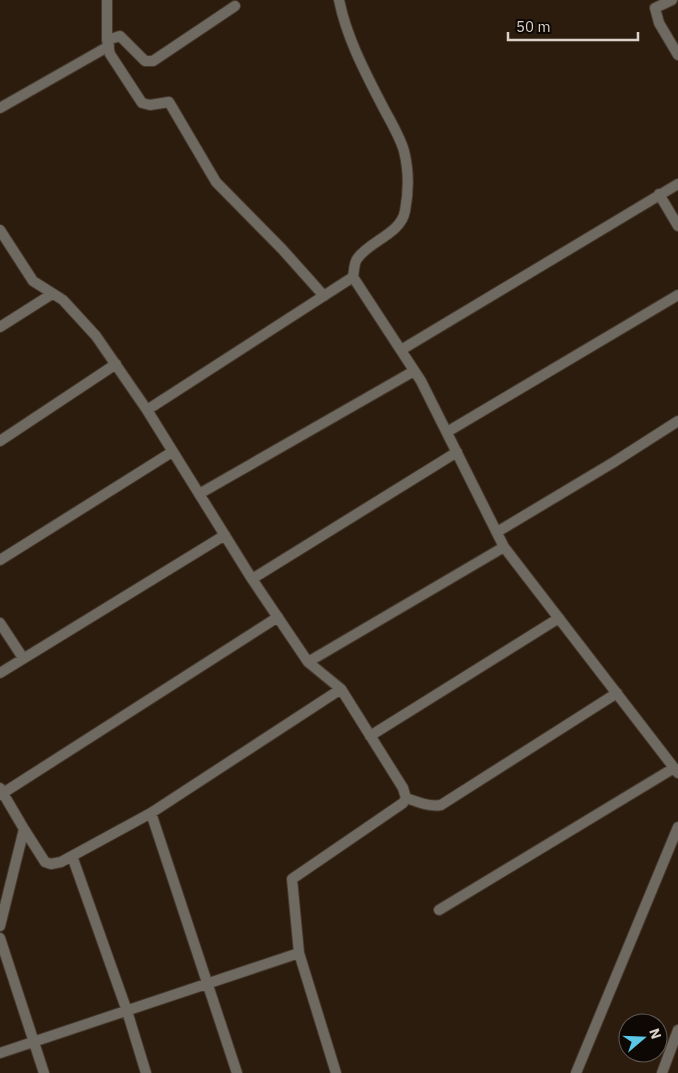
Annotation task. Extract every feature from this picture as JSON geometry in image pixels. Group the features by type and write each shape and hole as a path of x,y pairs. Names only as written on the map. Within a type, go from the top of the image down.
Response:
{"street":[{"path":"108,0 108,43 110,54 142,103 150,105 169,102 216,182 282,249 324,296"},
{"path":"339,0 356,54 403,149 408,172 409,192 405,215 396,227 370,246 356,260 353,277 414,371 447,432 504,547 676,770 439,910"},
{"path":"672,0 655,8 659,22 678,55"},
{"path":"0,108 120,36 145,61 152,61 236,6"},
{"path":"401,350 678,184"},
{"path":"659,194 678,226"},
{"path":"0,230 32,281 63,300 96,336 147,410 252,578 308,662 341,689 403,788 406,798 403,803 292,879 298,953 336,1073"},
{"path":"147,410 353,277"},
{"path":"0,327 52,294"},
{"path":"447,432 678,295"},
{"path":"0,441 116,364"},
{"path":"199,494 414,371"},
{"path":"497,532 678,421"},
{"path":"0,560 172,452"},
{"path":"252,578 457,452"},
{"path":"0,672 225,535"},
{"path":"308,662 504,547"},
{"path":"278,617 1,792 45,862 51,864 61,862 151,813 341,689"},
{"path":"370,736 559,618"},
{"path":"0,623 23,658"},
{"path":"406,798 425,805 441,805 617,693"},
{"path":"151,813 237,1073"},
{"path":"576,1073 678,826"},
{"path":"0,926 24,829"},
{"path":"72,856 127,1011 146,1073"},
{"path":"0,938 44,1073"},
{"path":"0,1053 298,953"},
{"path":"662,1073 678,1030"}]}
